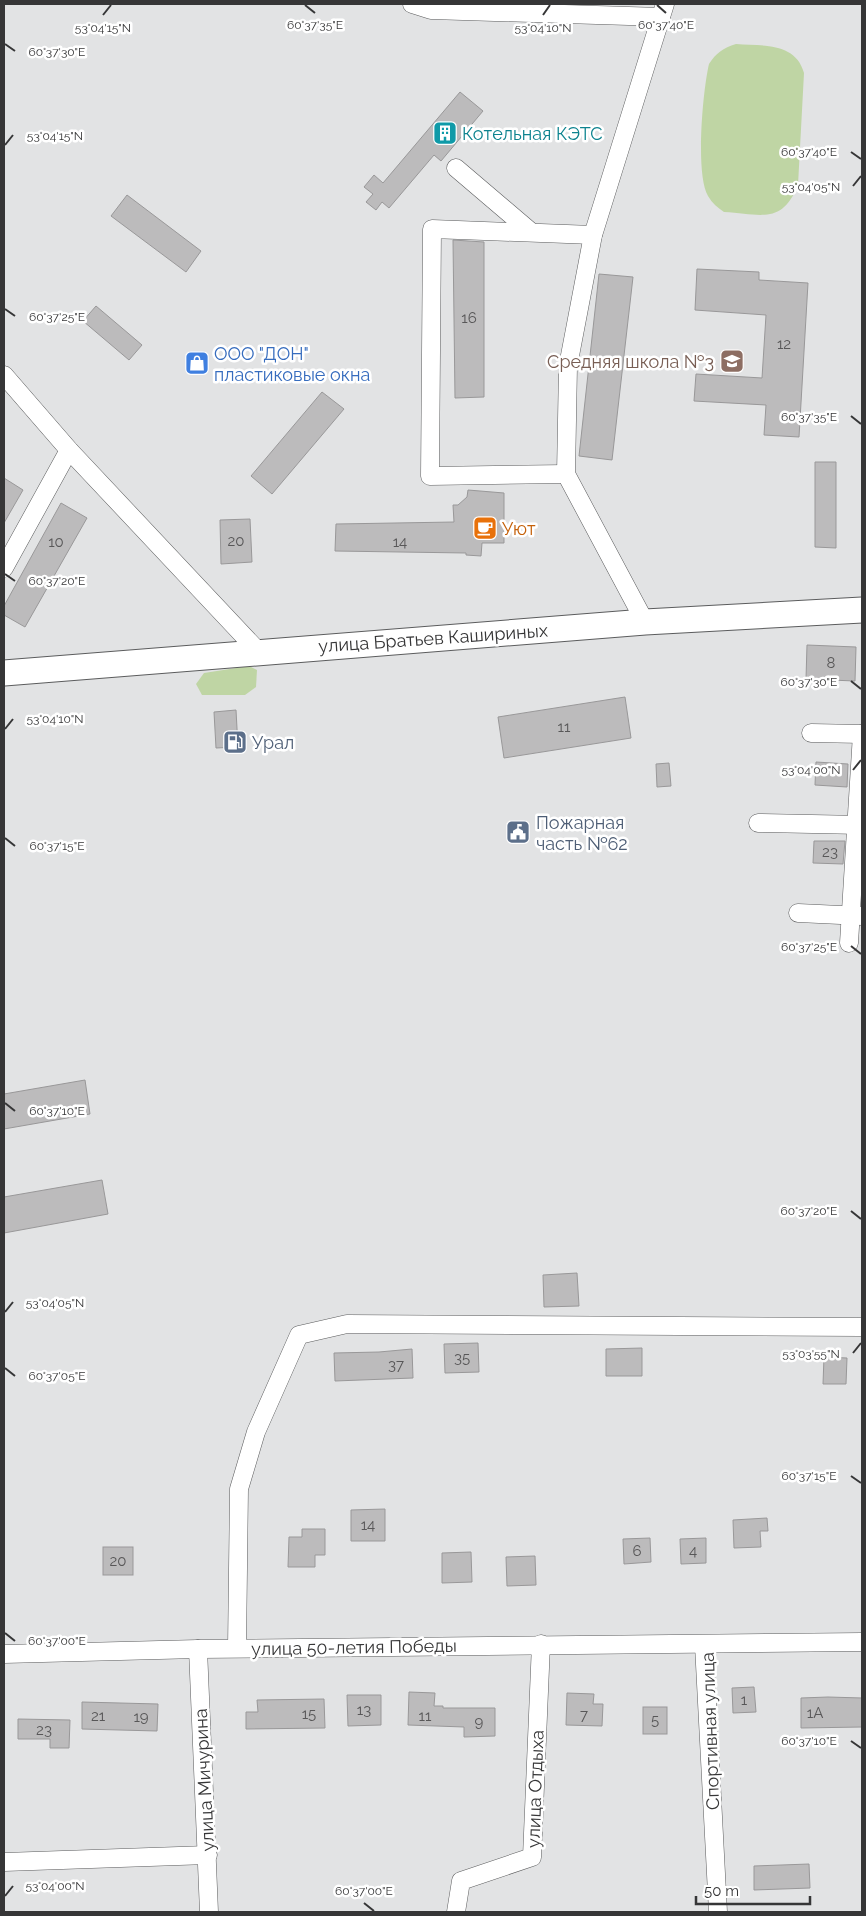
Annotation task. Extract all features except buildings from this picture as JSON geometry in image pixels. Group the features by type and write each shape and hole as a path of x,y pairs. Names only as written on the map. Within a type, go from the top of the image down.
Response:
{"main road":[{"name":"улица Братьев Кашириных","path":"4,673 258,651 645,622 862,610"}],"street":[{"path":"412,4 431,10 663,10 593,235 568,366 566,474 645,622"},
{"path":"456,168 530,231"},
{"path":"566,474 430,476 432,229 530,231 593,235"},
{"path":"4,375 69,450 258,651"},
{"path":"4,568 69,450"},
{"path":"811,734 862,734 856,916 849,943"},
{"path":"758,824 859,825"},
{"path":"798,913 856,916"},
{"path":"236,1648 239,1489 256,1432 299,1335 347,1324 862,1327"},
{"name":"Спортивная улица","path":"718,1912 704,1645 862,1642"},
{"name":"улица 50-летия Победы","path":"4,1654 198,1648 541,1644 704,1645"},
{"name":"улица Отдыха","path":"456,1912 461,1881 532,1857 541,1644"},
{"name":"улица Мичурина","path":"198,1648 210,1912"},
{"path":"4,1862 208,1855"}],"green space":[{"path":"736,44 767,46 786,51 800,63 804,73 798,185 792,198 785,206 777,212 769,214 724,212 710,199 704,185 701,131 704,92 709,64 720,51"},
{"path":"249,666 257,670 256,687 245,695 202,695 196,684 204,673"}],"place":[{"name":"Котельная КЭТС","path":"445,133"},
{"name":"Средняя школа №3","path":"732,361"},
{"name":"ООО \"ДОН\" пластиковые окна","path":"197,363"},
{"name":"Уют","path":"485,528"},
{"name":"Урал","path":"235,742"},
{"name":"Пожарная часть №62","path":"518,832"}]}
